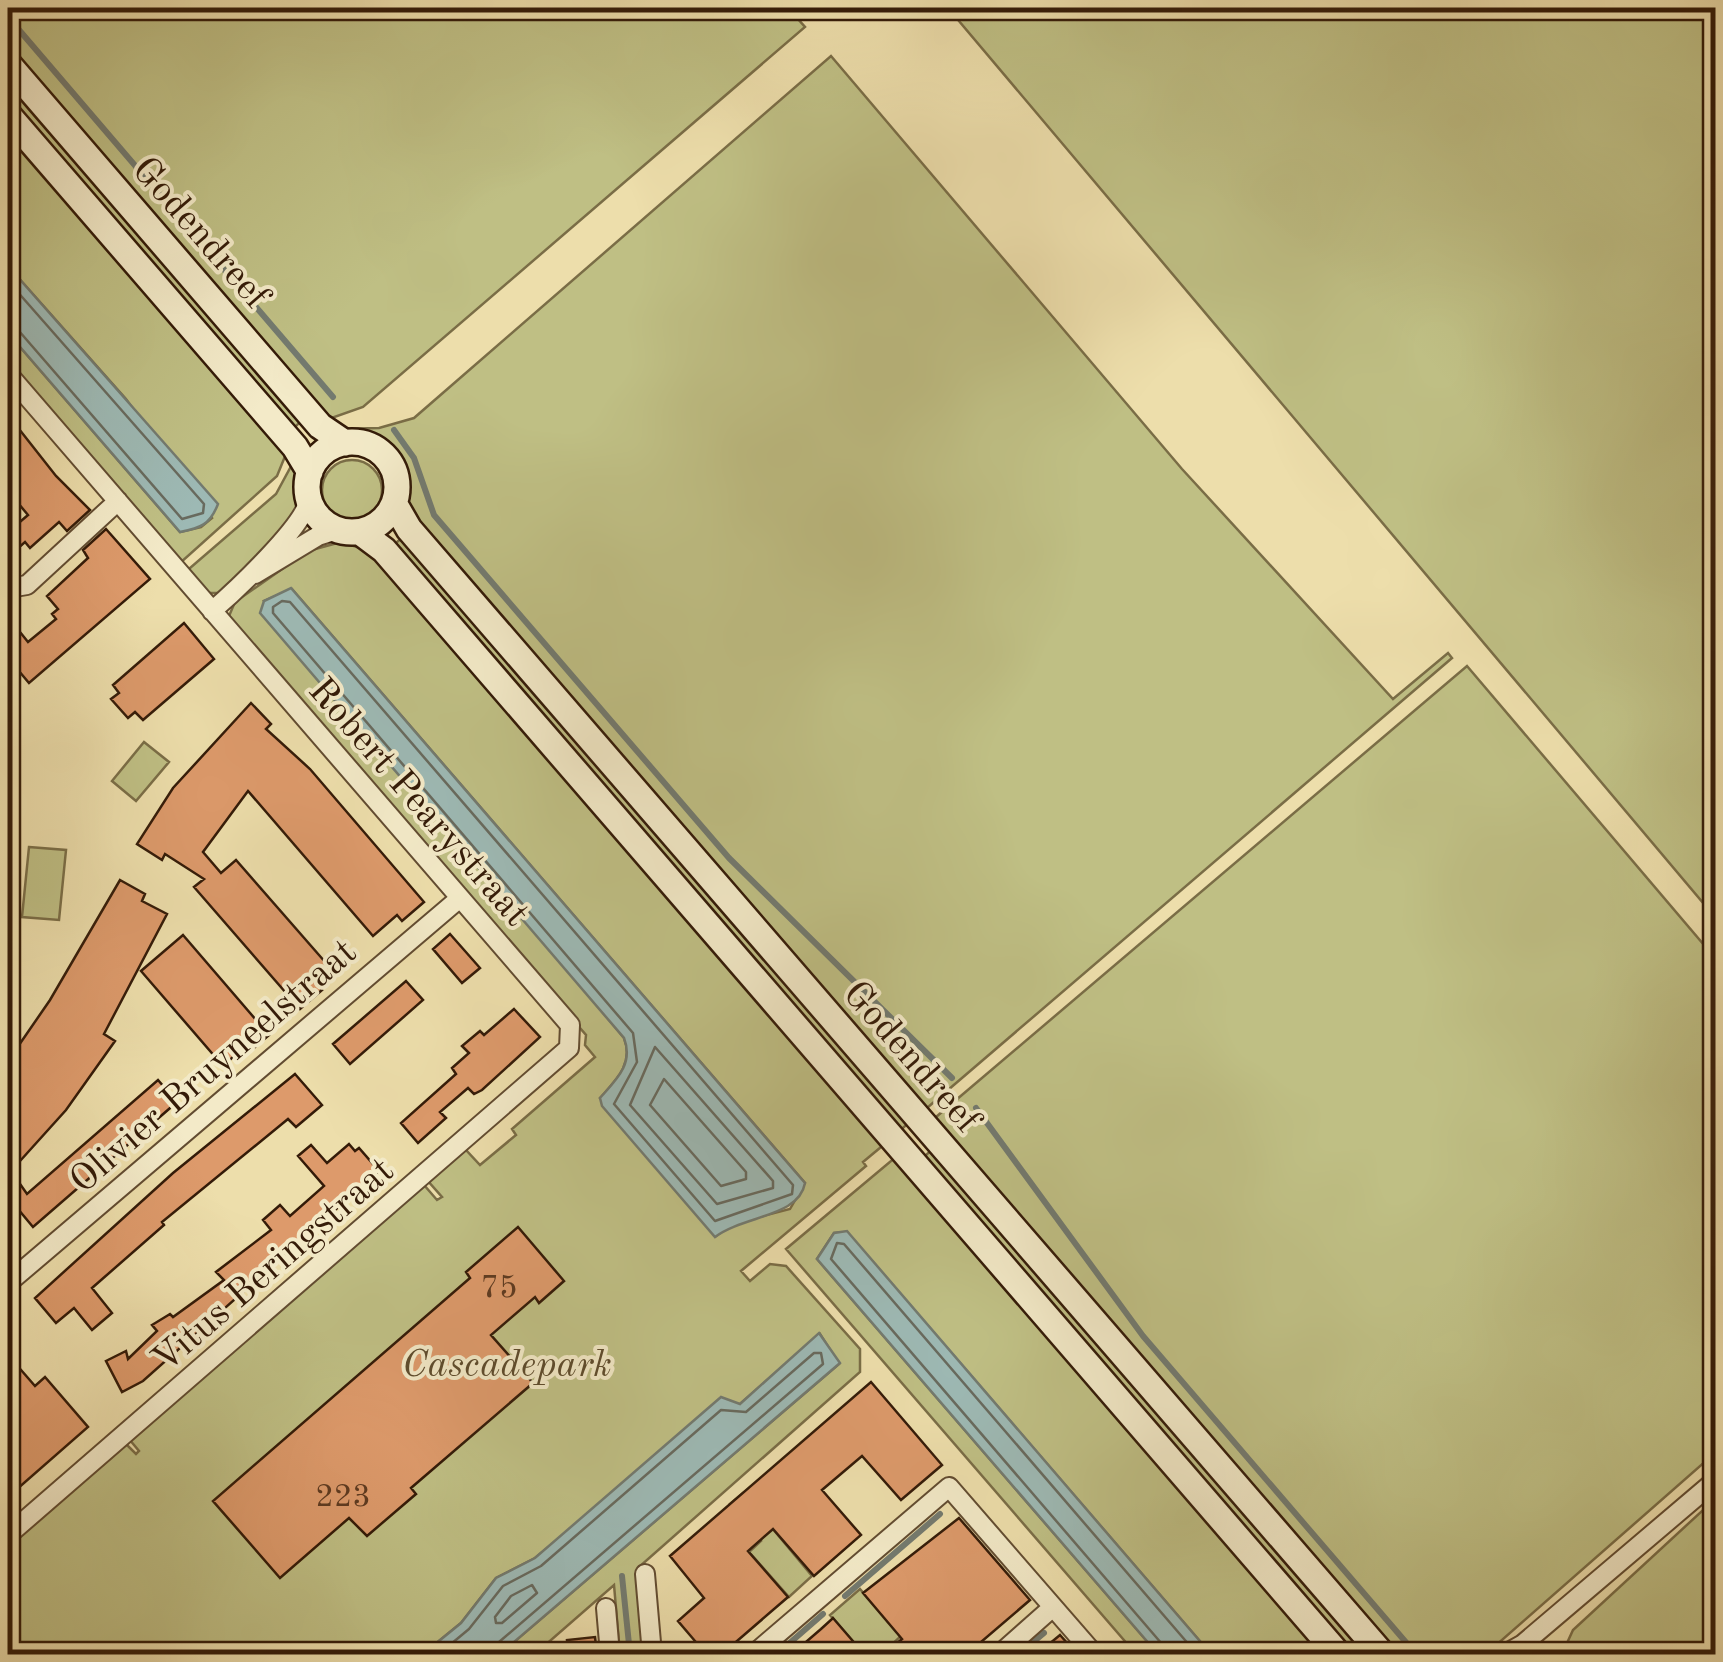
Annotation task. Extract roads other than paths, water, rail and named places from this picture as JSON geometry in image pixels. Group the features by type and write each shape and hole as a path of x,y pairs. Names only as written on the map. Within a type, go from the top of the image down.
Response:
{"main road":[{"name":"Godendreef","path":"8,64 313,418 344,443"},
{"name":"Godendreef","path":"8,115 295,447 310,472"},
{"path":"344,443 368,445 387,458 396,480 394,502 381,522 349,530 319,518 309,498 310,472 324,453 344,443"},
{"name":"Godendreef","path":"394,502 409,529 1382,1654"},
{"name":"Godendreef","path":"349,530 397,565 1338,1654"}],"street":[{"name":"Robert Pearystraat","path":"8,374 570,1025 573,1037"},
{"path":"254,574 264,557 303,517 309,498"},
{"path":"8,580 15,587 27,586 118,501"},
{"path":"212,611 254,574 318,536 349,530"},
{"name":"Olivier Bruyneelstraat","path":"8,1283 460,898"},
{"name":"Vitus Beringstraat","path":"8,1535 422,1178 569,1048 573,1037"},
{"path":"1514,1652 1716,1480"},
{"path":"754,1654 949,1487 1094,1654"},
{"path":"645,1574 652,1654"},
{"path":"1000,1654 1053,1607"},
{"path":"606,1608 610,1654"}],"water":[{"path":"8,266 218,504 204,524 180,532 8,333"},
{"path":"291,588 805,1183 793,1203 715,1237 602,1106 600,1098 625,1064 624,1038 260,613 264,601"},
{"path":"847,1231 1211,1654 1158,1654 817,1259 834,1233"},
{"path":"819,1333 840,1363 500,1654 423,1654 461,1623 496,1578 535,1558 721,1397 740,1404"}],"waterway":[{"path":"8,17 333,397"},
{"path":"394,430 414,458 434,515 729,858 952,1078"},
{"path":"976,1108 1143,1336 1416,1654"},
{"path":"845,1596 940,1514"},
{"path":"622,1576 630,1654"},
{"path":"777,1654 823,1614"},
{"path":"1019,1654 1044,1633"}],"park label":[{"name":"Cascadepark","path":"507,1363"}]}
